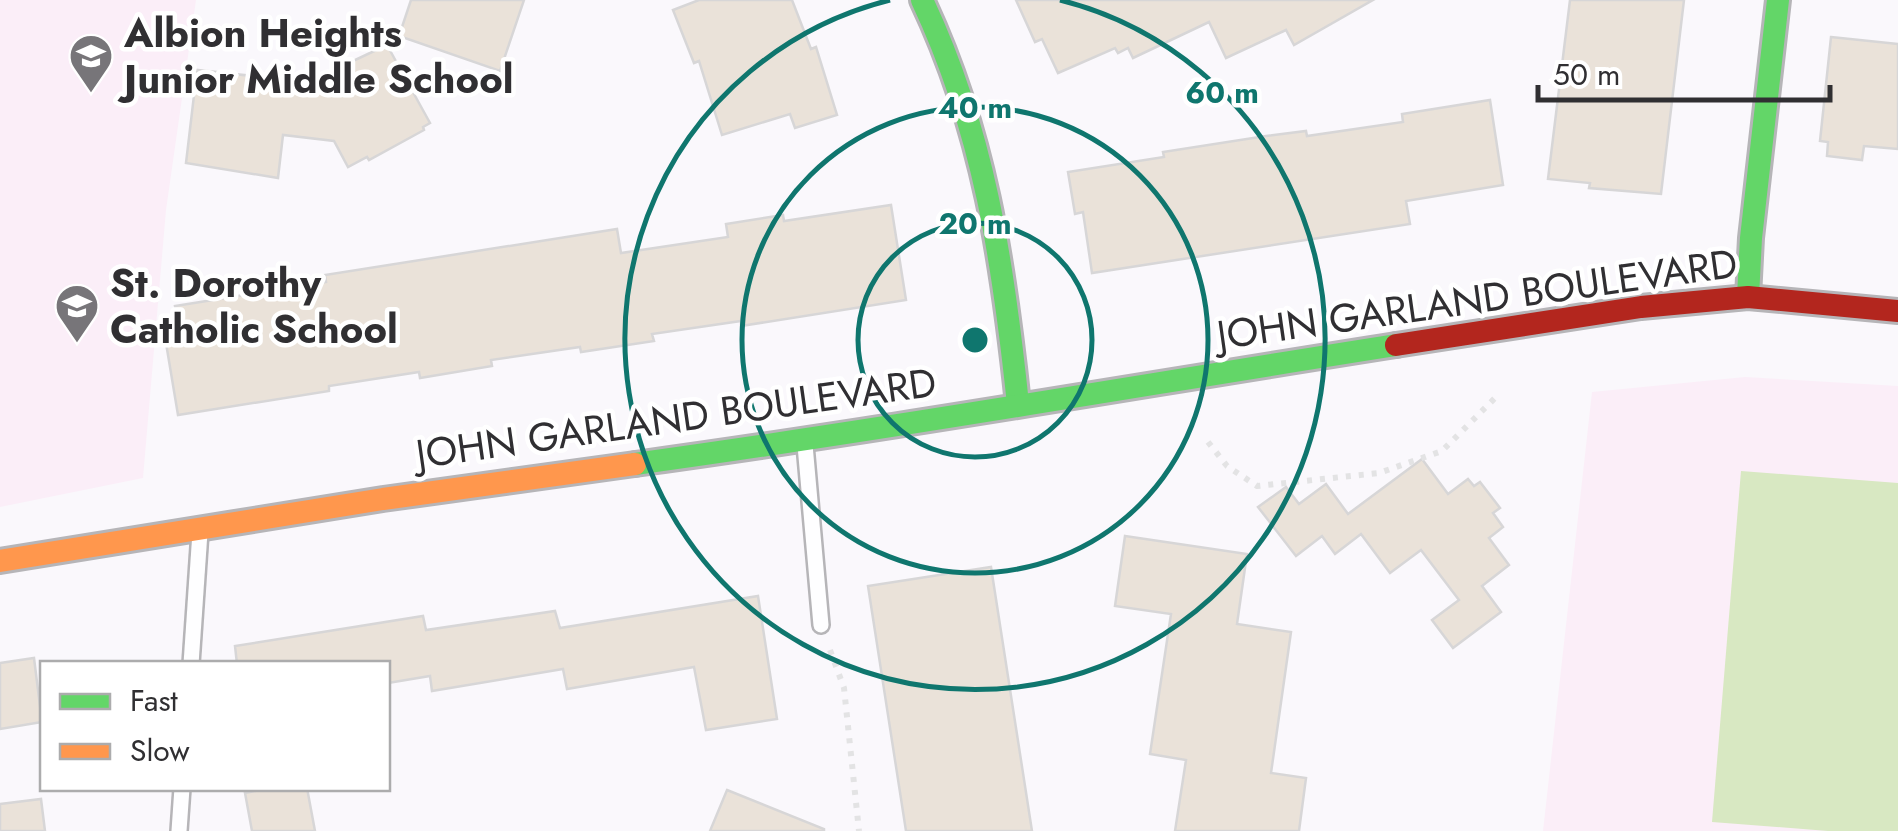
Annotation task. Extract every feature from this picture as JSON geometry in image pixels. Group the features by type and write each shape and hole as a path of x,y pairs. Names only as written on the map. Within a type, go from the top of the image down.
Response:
{"street":[{"path":"922,0 969,112 987,186 1004,278 1018,404"},
{"path":"1748,297 1778,0"},
{"name":"JOHN GARLAND BOULEVARD","path":"0,561 383,498 804,441 1641,306 1748,297 1898,311"}],"lane":[{"path":"804,441 821,625"},
{"path":"191,661 200,528"},
{"path":"179,831 182,791"}],"path":[{"path":"1208,442 1228,466 1257,486 1379,473 1442,451 1497,396"},
{"path":"821,625 844,688 859,831"}],"shaded area":[{"path":"0,0 196,0 166,210 143,478 0,507"},
{"path":"1745,377 1898,386 1898,831 1543,831 1592,392"}],"green space":[{"path":"1741,471 1898,483 1898,831 1828,831 1712,822"}],"building":[{"path":"411,0 524,0 500,71 399,36"},
{"path":"699,0 792,0 811,49 816,47 837,115 795,128 790,114 722,135 699,61 694,63 673,10"},
{"path":"1016,0 1373,0 1294,45 1286,30 1226,58 1209,22 1133,58 1128,48 1118,53 1115,48 1058,73 1042,39 1035,42"},
{"path":"1570,0 1684,0 1661,194 1589,188 1590,183 1548,179"},
{"path":"1831,37 1898,44 1898,149 1864,146 1862,160 1827,156 1828,142 1820,141"},
{"path":"387,45 430,123 424,130 348,167 334,141 283,135 278,178 186,163 197,70 271,78 272,73 317,78"},
{"path":"1490,100 1503,185 1406,201 1410,224 1092,273 1083,212 1075,214 1068,172 1266,136 1306,131 1307,136 1403,122 1402,114"},
{"path":"891,205 906,300 741,326 741,321 652,334 654,341 491,360 492,366 420,378 419,372 329,386 329,391 178,415 163,325 178,323 175,306 326,282 325,275 617,229 621,253 728,237 726,224 783,215 784,221"},
{"path":"1422,459 1448,494 1468,479 1474,486 1480,482 1500,508 1493,513 1503,527 1489,538 1509,565 1482,586 1501,612 1453,648 1432,620 1459,600 1421,550 1390,573 1361,534 1335,554 1322,536 1296,556 1258,507 1286,487 1299,504 1326,484 1348,514"},
{"path":"1125,536 1247,554 1237,624 1291,632 1271,773 1306,778 1299,831 1175,831 1186,760 1150,754 1171,614 1115,606"},
{"path":"991,567 1032,831 906,831 868,586"},
{"path":"758,596 777,719 706,730 694,667 567,689 563,669 432,691 430,676 390,683 390,661 237,661 235,646 423,616 426,630 555,611 560,628"},
{"path":"34,658 40,722 0,729 0,663"},
{"path":"727,790 824,829 824,831 710,831"},
{"path":"308,791 315,831 252,831 245,793"},
{"path":"41,799 45,831 0,831 0,804"}],"traffic: fast":[{"path":"922,0 961,98 988,198 1018,404"},
{"path":"1748,297 1778,0"},
{"path":"635,464 1396,345"}],"traffic: slow":[{"path":"0,561 383,499 635,464"}],"traffic: jam":[{"path":"1396,345 1641,307 1748,297 1898,311"}],"place":[{"name":"Albion Heights Junior Middle School","path":"91,94"},
{"name":"St. Dorothy Catholic School","path":"77,344"}]}
